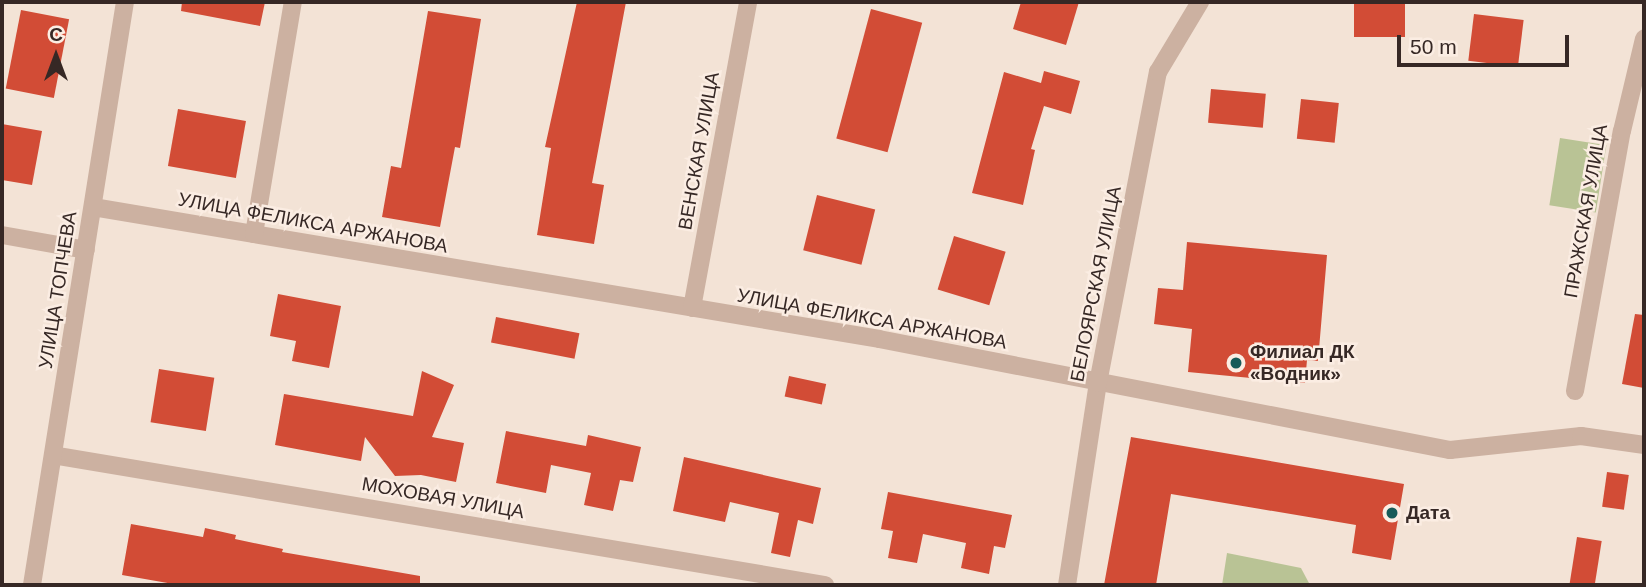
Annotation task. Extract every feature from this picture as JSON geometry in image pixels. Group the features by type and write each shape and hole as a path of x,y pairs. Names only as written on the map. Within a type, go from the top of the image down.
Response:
{"street":[{"name":"УЛИЦА ТОПЧЕВА","path":"32,585 125,2"},
{"path":"254,234 293,2"},
{"name":"ВЕНСКАЯ УЛИЦА","path":"692,308 748,2"},
{"name":"БЕЛОЯРСКАЯ УЛИЦА","path":"1067,585 1098,383 1158,72 1200,2"},
{"name":"ПРАЖСКАЯ УЛИЦА","path":"1575,391 1622,131 1644,39"},
{"name":"УЛИЦА ФЕЛИКСА АРЖАНОВА","path":"93,207 879,339 1450,450 1581,436 1644,445"},
{"path":"2,235 86,250"},
{"name":"МОХОВАЯ УЛИЦА","path":"53,455 825,585"}],"green space":[{"path":"1560,138 1606,145 1596,213 1549,205"},
{"path":"1227,553 1301,568 1310,585 1222,585"}],"building":[{"path":"182,2 265,2 260,26 181,11"},
{"path":"577,2 626,2 592,183 604,185 594,244 537,235 551,148 545,147"},
{"path":"1021,2 1079,2 1066,45 1013,29"},
{"path":"1354,2 1405,2 1405,37 1354,37"},
{"path":"871,9 922,23 888,152 836,138"},
{"path":"21,10 69,19 54,98 6,89"},
{"path":"428,11 481,19 460,148 455,147 440,227 382,217 391,166 401,168"},
{"path":"1474,14 1524,20 1518,67 1468,61"},
{"path":"1044,71 1080,81 1071,114 1044,106 1031,149 1035,150 1023,205 972,193 1004,72 1041,83"},
{"path":"1211,89 1266,94 1263,128 1208,123"},
{"path":"1301,99 1339,103 1335,143 1297,139"},
{"path":"178,109 246,121 236,178 168,166"},
{"path":"2,124 42,131 32,185 2,180"},
{"path":"817,195 875,210 861,265 803,250"},
{"path":"954,236 1006,252 989,305 938,290"},
{"path":"1187,242 1327,255 1318,361 1307,360 1305,383 1188,372 1192,329 1154,324 1158,288 1183,290"},
{"path":"278,294 341,306 329,368 292,361 296,341 270,336"},
{"path":"1635,314 1644,315 1644,388 1622,384"},
{"path":"496,317 579,333 574,359 491,343"},
{"path":"159,369 214,378 206,431 151,422"},
{"path":"422,371 454,385 432,437 464,443 456,482 421,475 395,476 365,437 361,461 275,445 284,394 413,416"},
{"path":"789,376 826,384 822,404 785,397"},
{"path":"506,431 586,446 588,435 641,447 633,482 620,480 613,511 584,505 591,473 551,465 546,493 496,483"},
{"path":"1131,437 1404,484 1391,560 1352,553 1356,525 1171,494 1156,585 1104,585"},
{"path":"684,457 821,488 813,524 798,520 790,557 771,553 779,513 730,502 725,522 673,511"},
{"path":"1607,472 1629,475 1624,510 1602,507"},
{"path":"888,492 1012,515 1005,548 994,546 989,574 961,568 966,543 923,534 917,563 888,558 893,531 881,529"},
{"path":"131,524 203,537 205,528 236,535 235,539 283,549 282,552 420,576 420,585 179,585 122,575"},
{"path":"1577,537 1602,541 1595,585 1569,585"}],"place":[{"name":"Филиал ДК «Водник»","path":"1236,363"},
{"name":"Дата","path":"1392,513"}]}
